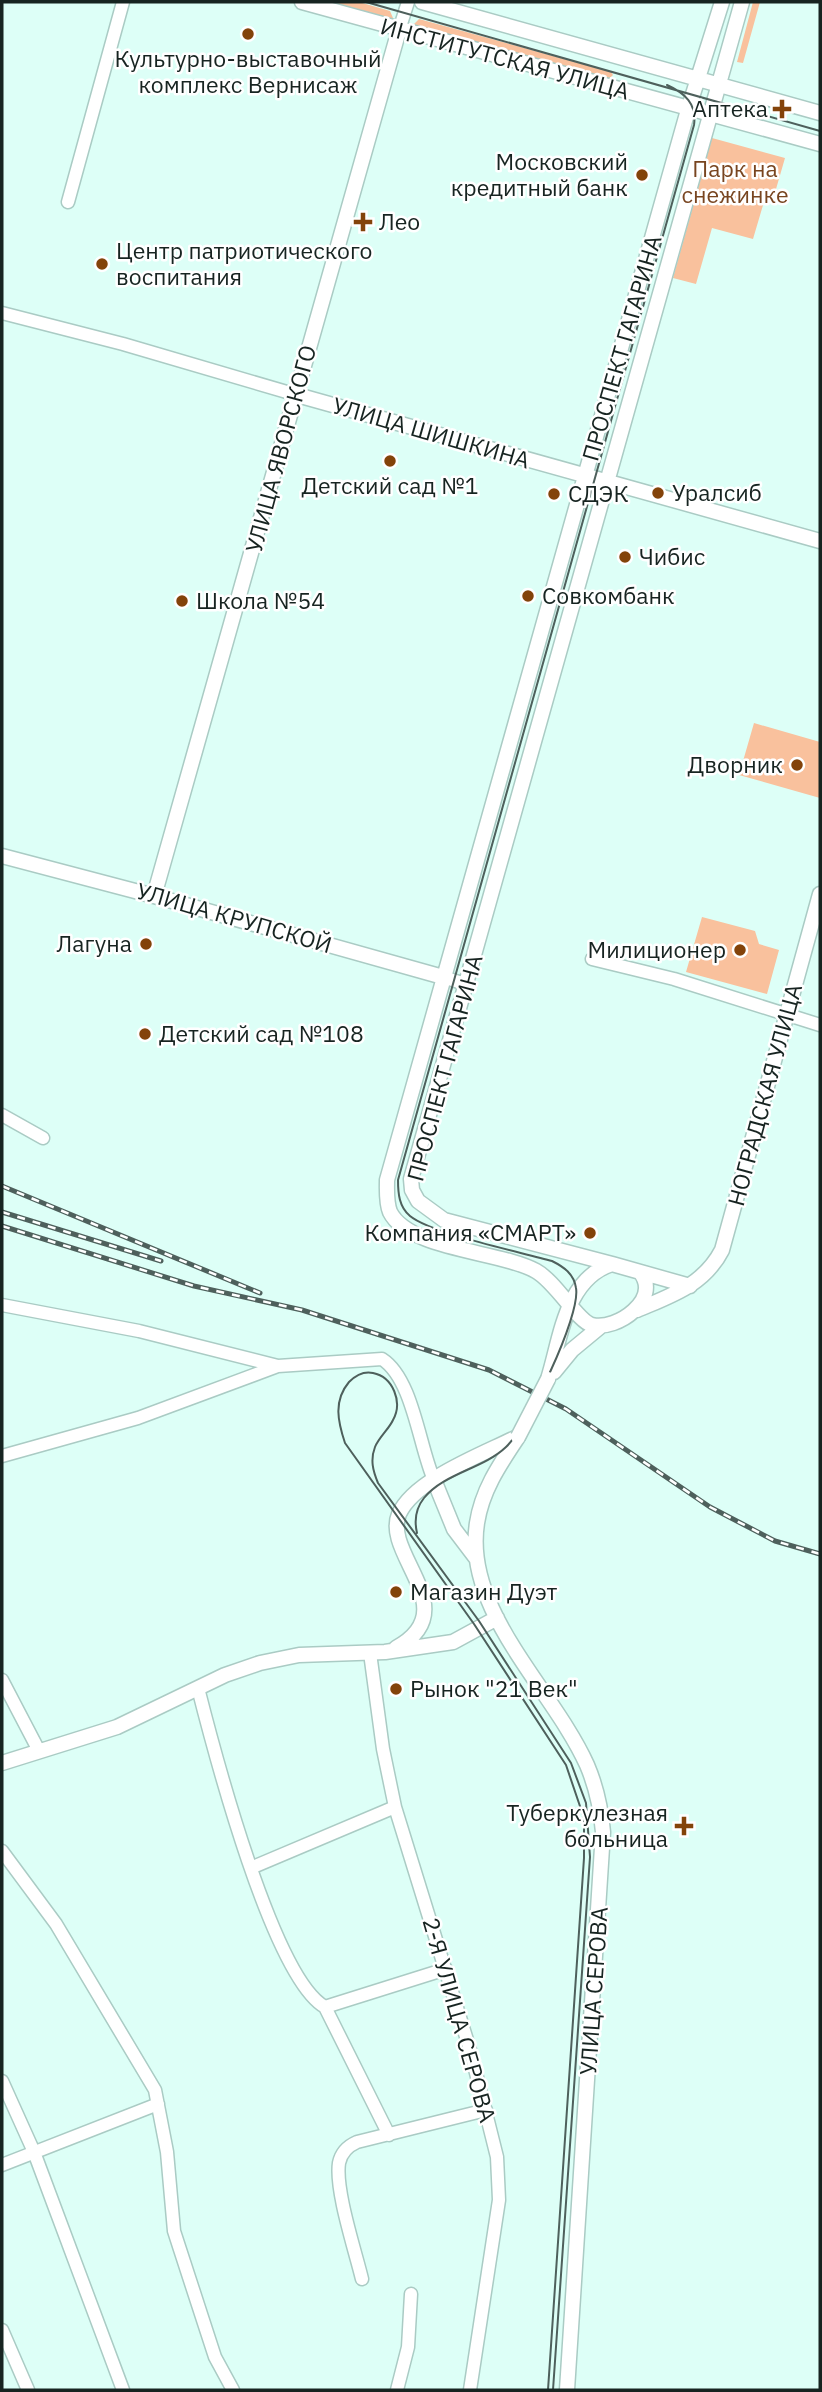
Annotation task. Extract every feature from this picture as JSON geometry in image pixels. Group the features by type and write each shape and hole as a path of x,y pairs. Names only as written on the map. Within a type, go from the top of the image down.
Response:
{"main road":[{"name":"ИНСТИТУТСКАЯ УЛИЦА","path":"302,2 688,110 820,144"},
{"name":"ИНСТИТУТСКАЯ УЛИЦА","path":"422,2 820,113"},
{"name":"ПРОСПЕКТ ГАГАРИНА","path":"572,1304 535,1270 431,1240 407,1229 390,1212 387,1180 688,110 700,80 722,2"},
{"name":"ПРОСПЕКТ ГАГАРИНА","path":"612,1265 444,1220 426,1209 414,1195 411,1178 742,2"},
{"name":"УЛИЦА ЯВОРСКОГО","path":"154,896 399,30"},
{"name":"УЛИЦА ШИШКИНА","path":"297,395 820,541"},
{"name":"УЛИЦА КРУПСКОЙ","path":"2,856 443,977"},
{"name":"НОГРАДСКАЯ УЛИЦА","path":"633,1312 691,1286 713,1268 722,1250 820,894"},
{"path":"477,1559 476,1531 483,1500 492,1477 518,1437 548,1379 579,1286 594,1273 612,1265 691,1286"},
{"path":"548,1379 572,1350 601,1326 633,1312 646,1292 646,1279 640,1272"},
{"path":"572,1304 582,1321 601,1326"},
{"path":"389,1652 417,1632 424,1608 398,1531 398,1515 416,1493 434,1480 518,1437"},
{"path":"434,1480 454,1529 477,1559"},
{"name":"УЛИЦА СЕРОВА","path":"477,1559 482,1585 497,1618 586,1763 598,1796 603,1832 567,2390"},
{"path":"2,1763 38,1749 117,1727 198,1688 260,1663 299,1655 389,1652 453,1642 497,1618"}],"street":[{"path":"68,202 123,2"},
{"name":"УЛИЦА ЯВОРСКОГО","path":"399,30 408,2"},
{"name":"УЛИЦА ШИШКИНА","path":"2,313 123,344 297,395"},
{"path":"592,959 674,979 820,1025"},
{"name":"УЛИЦА КРУПСКОЙ","path":"443,977 465,984"},
{"path":"2,1115 43,1138"},
{"path":"2,1305 139,1331 278,1366"},
{"path":"2,1456 138,1418 278,1366 373,1359 393,1366 404,1385 423,1456 434,1480"},
{"name":"2-Я УЛИЦА СЕРОВА","path":"370,1653 383,1749 395,1807 446,1969 498,2157 499,2200 470,2390"},
{"path":"2,1680 38,1749"},
{"path":"198,1688 223,1786 253,1867 255,1885 292,1964 314,2001 325,2007 389,2135"},
{"path":"253,1867 395,1807"},
{"path":"2,1852 56,1924 155,2090 167,2152 174,2231 215,2357 233,2390"},
{"path":"325,2007 446,1969"},
{"path":"2,2081 34,2152 123,2390"},
{"path":"2,2165 158,2104"},
{"path":"362,2279 344,2207 340,2161 351,2145 486,2110"},
{"path":"397,2390 408,2347 411,2294"},
{"path":"2,2330 28,2390"}],"green space":[{"path":"309,2 359,2 390,11 393,18 389,22"},
{"path":"753,2 760,2 743,63 737,62"},
{"path":"419,19 611,72 613,75 608,80 412,26"},
{"name":"Парк на снежинке","path":"712,138 785,158 774,196 766,195 753,239 712,228 696,284 673,278"},
{"path":"754,723 820,742 820,798 739,775"},
{"path":"702,917 755,931 759,944 779,950 767,994 686,972"}],"tram line":[{"path":"366,2 820,131"},
{"path":"417,1533 417,1510 432,1490 497,1454 515,1436 551,1370 575,1302 576,1288 571,1275 552,1261 456,1236 410,1216 401,1204 398,1180 694,125 692,105 667,85"},
{"path":"548,2390 584,1858 584,1818 566,1765 474,1624 345,1443 338,1412 341,1397 349,1382 366,1373 380,1375 391,1385 397,1406 393,1420 373,1452 378,1483 479,1621 571,1763 586,1803 590,1857 553,2390"}],"railway":[{"path":"2,1186 260,1293"},
{"path":"2,1212 161,1261"},
{"path":"2,1226 194,1286 302,1310 489,1370 566,1409 710,1507 775,1541 820,1554"}],"place":[{"name":"Культурно-выставочный комплекс Вернисаж","path":"248,34"},
{"name":"Аптека","path":"782,109"},
{"name":"Московский кредитный банк","path":"642,175"},
{"name":"Лео","path":"363,222"},
{"name":"Центр патриотического воспитания","path":"102,264"},
{"name":"Детский сад №1","path":"390,461"},
{"name":"Уралсиб","path":"658,493"},
{"name":"СДЭК","path":"554,494"},
{"name":"Чибис","path":"625,557"},
{"name":"Совкомбанк","path":"528,596"},
{"name":"Школа №54","path":"182,601"},
{"name":"Дворник","path":"797,765"},
{"name":"Лагуна","path":"146,944"},
{"name":"Милиционер","path":"740,950"},
{"name":"Детский сад №108","path":"145,1034"},
{"name":"Компания «СМАРТ»","path":"590,1233"},
{"name":"Магазин Дуэт","path":"396,1592"},
{"name":"Рынок \"21 Век\"","path":"396,1689"},
{"name":"Туберкулезная больница","path":"684,1826"}]}
